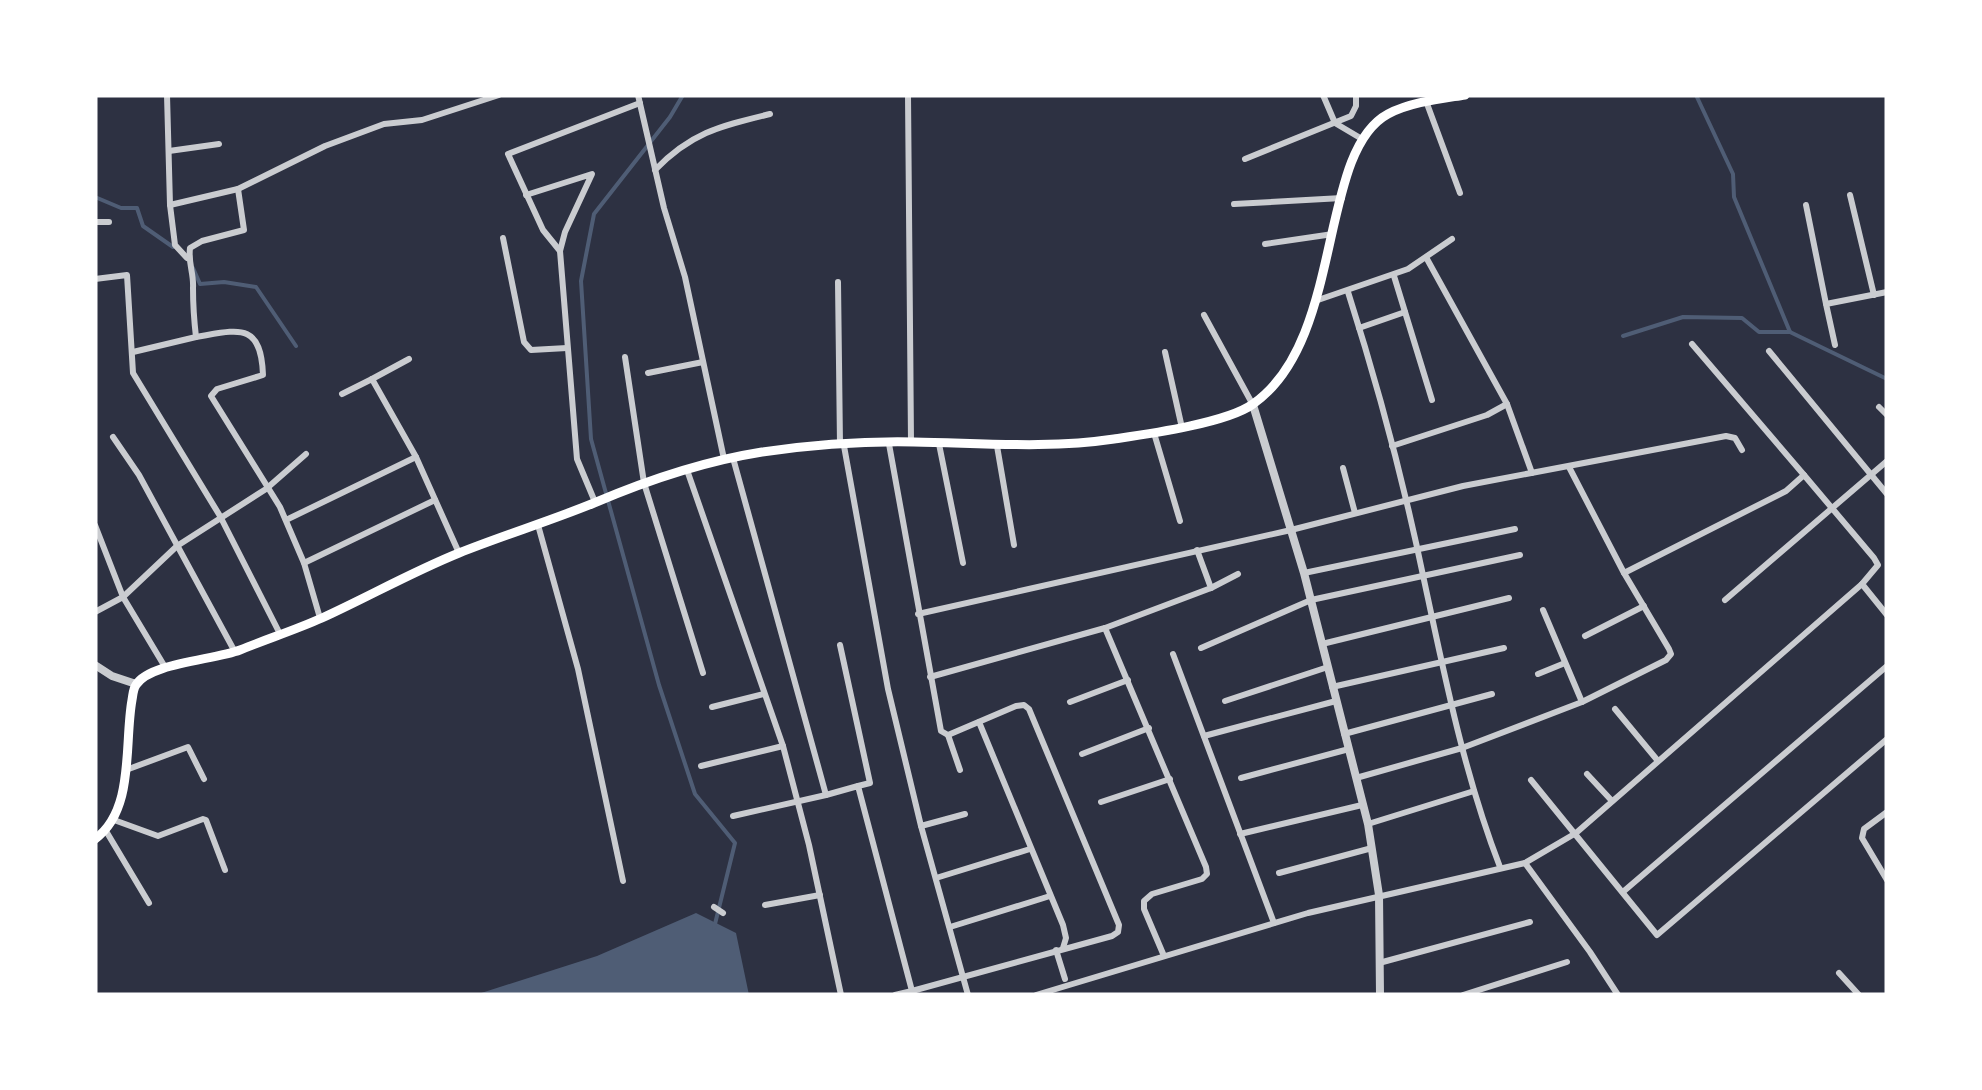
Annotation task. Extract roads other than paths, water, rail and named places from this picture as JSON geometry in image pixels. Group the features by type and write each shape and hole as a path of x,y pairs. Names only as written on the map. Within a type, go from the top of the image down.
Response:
{"main road":[{"path":"95,839 114,820 124,771 128,717 136,684 149,672 235,652 320,618 459,553 613,494 728,458 911,442 997,446 1109,440 1182,428 1253,404 1288,368 1304,338 1362,139 1386,115 1426,101 1460,95"}],"street":[{"path":"168,95 174,245 188,259"},
{"path":"170,205 238,188 326,146 384,124 422,120 499,95"},
{"path":"908,95 911,442"},
{"path":"1323,95 1335,123 1362,139"},
{"path":"1245,159 1352,116 1356,95"},
{"path":"560,251 543,230 508,154 639,99 728,458 826,794"},
{"path":"1426,101 1460,193"},
{"path":"654,171 699,134 770,114"},
{"path":"169,151 220,144"},
{"path":"526,196 592,174 560,251 577,459 598,501"},
{"path":"196,337 190,248 244,230 238,188"},
{"path":"1850,196 1874,294"},
{"path":"1234,204 1342,198"},
{"path":"1806,205 1834,345"},
{"path":"95,222 109,222"},
{"path":"1265,244 1333,234"},
{"path":"503,238 524,342 531,350 540,352 567,348"},
{"path":"1318,300 1394,276 1452,239"},
{"path":"1426,259 1506,404 1532,473"},
{"path":"95,278 127,275 132,373 220,516 280,634"},
{"path":"1394,276 1432,400"},
{"path":"838,282 842,446 888,689 968,995"},
{"path":"1348,292 1392,446 1451,707 1500,868"},
{"path":"1826,304 1887,292"},
{"path":"1359,328 1405,312"},
{"path":"1204,315 1253,404 1311,600 1368,824 1379,895 1380,995"},
{"path":"133,352 196,337 243,330 251,333 263,375 217,388 211,396 286,520 320,618"},
{"path":"1036,995 1274,923 1525,863 1576,833 1862,584 1878,565 1692,344"},
{"path":"1769,351 1887,494"},
{"path":"1166,352 1182,428"},
{"path":"625,357 644,483 703,673"},
{"path":"342,394 409,359"},
{"path":"648,373 703,362"},
{"path":"372,379 416,457 459,553"},
{"path":"1392,446 1487,415 1506,404"},
{"path":"1879,407 1887,416"},
{"path":"1154,432 1180,520"},
{"path":"918,614 1532,473 1726,436 1734,438 1742,450"},
{"path":"113,437 139,475 235,652"},
{"path":"889,444 941,731 948,735 960,770"},
{"path":"939,444 963,563"},
{"path":"997,446 1014,544"},
{"path":"95,612 123,598 176,546 266,489 306,454"},
{"path":"286,520 416,457"},
{"path":"1725,600 1887,461"},
{"path":"1356,778 1462,748 1582,702 1671,654 1569,467"},
{"path":"1343,468 1355,513"},
{"path":"687,470 783,746 841,995"},
{"path":"1624,573 1786,491 1804,475"},
{"path":"304,563 436,500"},
{"path":"538,523 579,674 623,881"},
{"path":"95,525 123,598 165,666"},
{"path":"1304,573 1516,529"},
{"path":"1197,550 1211,588"},
{"path":"1201,648 1311,600 1520,555"},
{"path":"930,676 1105,628 1238,574"},
{"path":"1862,584 1887,615"},
{"path":"1322,644 1509,598"},
{"path":"1585,636 1644,606"},
{"path":"1542,610 1582,702"},
{"path":"1105,628 1206,874 1202,880 1152,894 1144,901 1164,956"},
{"path":"733,816 870,783 840,646"},
{"path":"1332,687 1504,648"},
{"path":"1173,654 1274,923"},
{"path":"1538,674 1565,662"},
{"path":"95,665 136,684"},
{"path":"1624,891 1887,666"},
{"path":"1225,702 1328,668"},
{"path":"1070,702 1128,680"},
{"path":"712,708 765,694"},
{"path":"1344,734 1492,694"},
{"path":"1204,736 1336,701"},
{"path":"895,995 1118,932 1119,925 1029,710 1024,705 1016,706 948,735"},
{"path":"1614,709 1658,760"},
{"path":"979,722 1063,925 1066,938 1059,948 1065,979"},
{"path":"1082,754 1149,728"},
{"path":"1531,780 1657,935 1887,738"},
{"path":"701,766 783,746"},
{"path":"124,771 188,747 204,780"},
{"path":"1241,778 1349,749"},
{"path":"1587,774 1612,801"},
{"path":"1101,802 1170,779"},
{"path":"858,786 912,991"},
{"path":"1368,824 1474,791"},
{"path":"1240,834 1362,804"},
{"path":"1886,876 1862,838 1864,829 1887,812"},
{"path":"921,826 964,814"},
{"path":"114,820 158,836 206,820 224,870"},
{"path":"106,831 149,903"},
{"path":"1280,873 1372,848"},
{"path":"936,878 1030,849"},
{"path":"1525,863 1618,995"},
{"path":"765,905 820,895"},
{"path":"950,927 1050,896"},
{"path":"714,907 724,913"},
{"path":"1379,962 1530,922"},
{"path":"1462,995 1567,962"},
{"path":"1839,973 1858,995"}],"water":[{"path":"696,913 736,933 749,995 475,995 597,956"}],"waterway":[{"path":"683,95 594,214 581,281 591,439 659,685 695,794 735,843 714,928"},
{"path":"1696,95 1733,174 1734,197 1790,332"},
{"path":"95,197 121,208 137,208 143,226 173,247"},
{"path":"193,268 200,284 224,282 256,287 296,346"},
{"path":"1623,336 1683,317 1742,318 1759,332 1790,332 1887,379"}]}
